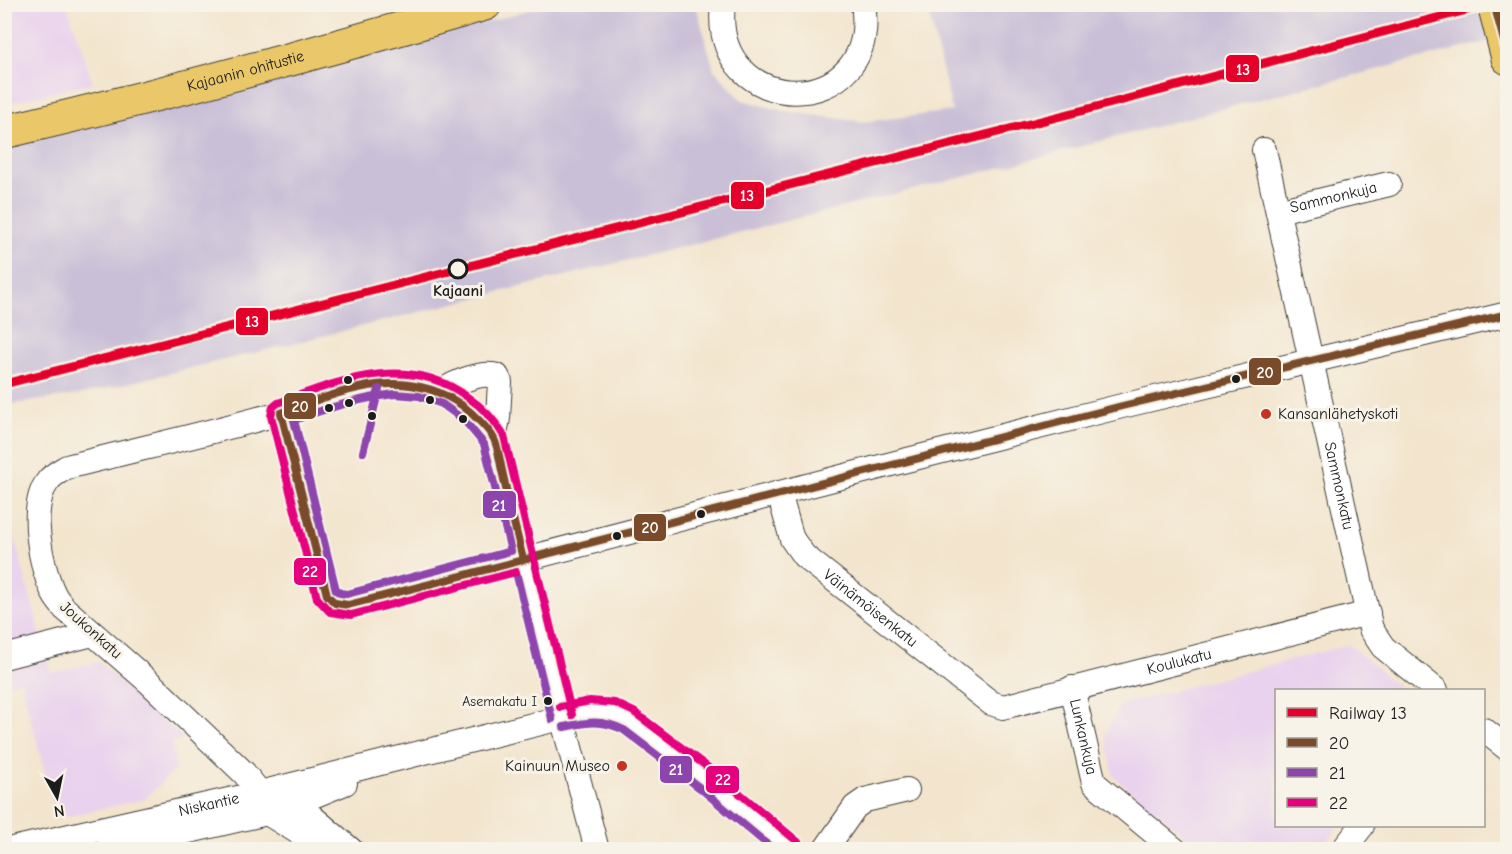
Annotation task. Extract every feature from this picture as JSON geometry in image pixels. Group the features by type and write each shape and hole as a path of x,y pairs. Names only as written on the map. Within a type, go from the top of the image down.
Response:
{"highway":[{"name":"Kajaanin ohitustie","path":"4,132 348,45 485,4"},
{"path":"1494,4 1508,58"}],"street":[{"path":"723,4 721,20 730,57 750,77 779,92 812,91 831,85 845,75 862,45 865,26 863,6"},
{"name":"Sammonkatu","path":"1264,150 1371,629 1383,647 1435,689"},
{"name":"Sammonkuja","path":"1278,211 1389,184"},
{"path":"281,413 327,595 335,603 348,605 1122,406 1508,314"},
{"path":"442,392 456,382 489,375 497,376 500,382 494,439 597,849"},
{"name":"Joukonkatu","path":"322,849 264,803 244,773 186,717 65,609 55,597 37,522 39,500 48,480 67,467 281,413 328,396 369,386 410,382 442,392 457,400 487,428 494,439"},
{"name":"Väinämöisenkatu","path":"779,493 792,539 804,556 991,704"},
{"name":"Koulukatu","path":"991,704 1003,707 1368,613"},
{"path":"4,657 93,634"},
{"name":"Lunkankuja","path":"1072,688 1094,783 1175,849"},
{"name":"Niskantie","path":"107,849 264,803 319,777 409,757 589,711 612,713 629,721 707,780 791,849"},
{"path":"1485,731 1508,749"},
{"name":"Niskantie","path":"296,803 409,757"},
{"path":"825,849 855,807 865,800 907,790"},
{"path":"264,803 296,803 351,849"},
{"name":"Niskantie","path":"8,849 264,803"},
{"path":"1343,849 1360,827"}],"shaded area":[{"path":"4,5 67,5 93,83 5,104"},
{"path":"547,5 696,5 714,70 742,100 784,111 863,122 952,111 927,5 1507,5 1507,37 976,174 266,350 78,395 5,405 4,147 293,77"},
{"path":"4,499 51,673 98,662 184,738 172,743 175,769 145,799 69,816 55,813 21,681 5,685"},
{"path":"1347,645 1401,689 1275,689 1275,827 1338,827 1322,849 1201,849 1114,777 1105,735 1120,705"}],"rail line":[{"name":"13","path":"4,384 1108,104 1490,4"}],"transit line":[{"name":"20","path":"1494,4 1508,56"},
{"name":"20","path":"523,559 496,443 484,426 463,406 441,393 418,386 396,384 350,390 281,413 327,595 335,603 348,605 1122,406 1508,314"},
{"name":"22","path":"516,572 351,615 330,612 317,598 271,416 273,407 278,403 349,380 373,375 397,374 420,376 443,383 466,396 487,414 504,436 572,715"},
{"name":"21","path":"363,452 379,389"},
{"name":"21","path":"395,394 419,396 442,404 464,420 484,444 511,551 347,594 340,593 336,590 294,420 344,404 395,394"},
{"name":"21","path":"516,572 552,719"},
{"name":"22","path":"560,707 590,701 615,703 634,712 714,772 798,842"},
{"name":"21","path":"564,727 594,722 624,730 700,788 774,850"}],"place":[{"name":"Kajaani","path":"458,269"},
{"name":"Kansanlähetyskoti","path":"1266,414"},
{"name":"Asemakatu I","path":"548,701"},
{"name":"Kainuun Museo","path":"622,766"}]}
